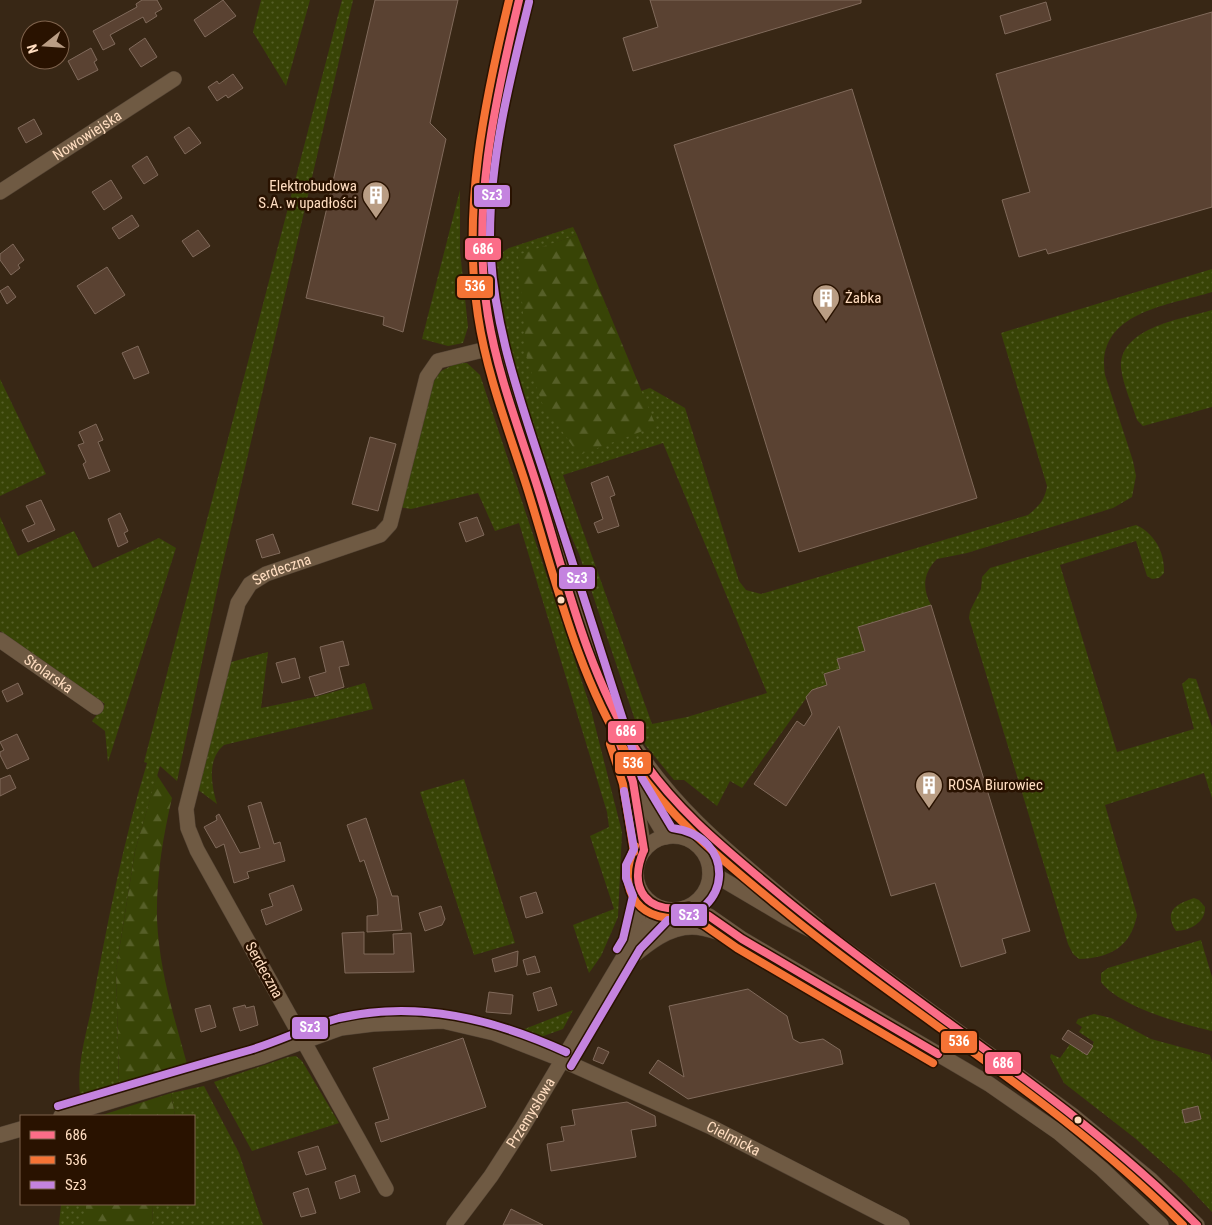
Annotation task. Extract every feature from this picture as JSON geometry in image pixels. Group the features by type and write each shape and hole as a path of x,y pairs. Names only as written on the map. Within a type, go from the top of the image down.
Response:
{"street":[{"path":"519,0 500,79 484,160 482,271 495,348 633,782 644,850"},
{"name":"Nowowiejska","path":"0,192 174,79"},
{"name":"Serdeczna","path":"386,1189 197,850 188,828 186,809 238,603 250,584 266,574 380,535 390,524 427,377 438,361 495,348"},
{"name":"Stolarska","path":"0,640 96,707"},
{"path":"600,682 633,745 671,797 745,865 838,943 1072,1115 1151,1180 1197,1225"},
{"path":"633,782 666,837"},
{"path":"666,837 682,838 696,844 708,861 710,872 709,880 702,896 688,907 672,911 656,906 643,895 636,877 636,868 644,850 658,839 666,837"},
{"path":"710,872 786,917 838,943"},
{"name":"Przemysłowa","path":"632,943 643,895"},
{"path":"688,907 709,916 742,939 989,1084 1058,1132 1102,1168 1161,1225"},
{"name":"Przemysłowa","path":"454,1225 491,1176 632,943 664,910"},
{"path":"617,970 652,940 672,931 691,927 742,939"},
{"name":"Cielmicka","path":"64,1115 263,1056 354,1026 423,1020 443,1021 494,1033 562,1060 711,1127 902,1225"},
{"path":"0,1135 20,1129"}],"green space":[{"path":"261,0 310,0 286,86 253,32"},
{"path":"342,0 353,0 220,576 177,781 160,766 135,851 116,970 119,1084 81,1100 79,1077 82,1053 116,884 130,823 147,763 144,762"},
{"path":"460,190 460,251 468,327 463,343 448,346 422,339"},
{"path":"573,227 577,235 518,256 641,391 650,388 685,408 739,581 746,590 761,594 1028,515 1038,506 1045,495 1047,486 1001,333 1212,269 1212,292 1138,315 1123,325 1111,337 1105,354 1105,375 1133,461 1136,476 1132,497 1113,508 967,553 937,559 932,564 925,581 926,593 931,605 858,627 865,651 837,659 840,669 824,674 827,685 812,690 742,788 730,781 717,806 684,780 674,780 646,746 637,726 579,554 558,506 507,341 496,260 501,253 509,248","holes":["663,443 767,693 687,717 652,724 563,475"]},
{"path":"577,235 656,426 579,455 542,403 527,359 518,255"},
{"path":"1212,310 1212,407 1143,426 1137,420 1124,381 1121,368 1123,354 1130,343 1141,334 1155,327"},
{"path":"457,363 467,363 480,375 590,706 622,832 618,917 601,956 589,973 573,925 614,909 590,836 609,827 607,812 519,523 495,531 478,493 411,509 399,507 429,388 441,371"},
{"path":"0,379 46,474 0,496"},
{"path":"0,517 18,556 74,531 93,568 159,538 176,548 108,762 105,731 92,721 105,704 0,631"},
{"path":"1136,525 1148,533 1157,544 1164,565 1164,573 1159,578 1152,579 1147,576 1136,541 1060,565 1117,752 1194,729 1182,684 1189,678 1196,679 1212,727 1212,798 1204,773 1105,805 1137,915 1130,935 1117,949 1100,956 1079,959 1073,954 1068,944 969,618 970,611 981,589 982,577 990,568"},
{"path":"268,652 261,708 315,697 365,683 373,709 224,745 215,757 212,773 213,789 217,804 197,789 231,662"},
{"path":"157,775 172,798 159,873 157,904 158,938 168,993 187,1064 119,1084 116,970 135,851"},
{"path":"464,779 515,943 474,955 420,792"},
{"path":"1194,898 1199,900 1205,907 1203,917 1196,925 1176,931 1171,918 1173,909"},
{"path":"1201,940 1212,977 1212,1031 1169,1019 1137,1007 1110,991 1101,982 1101,973 1108,968"},
{"path":"573,1010 563,1029 538,1038 522,1030"},
{"path":"1094,1014 1111,1018 1151,1039 1210,1055 1212,1062 1212,1212 1181,1179 1136,1139 1064,1083 1050,1057 1051,1054 1060,1058 1070,1044 1087,1055 1094,1042 1079,1032 1082,1027 1076,1023 1078,1019"},
{"path":"296,1056 302,1061 339,1123 252,1151 214,1082"},
{"path":"204,1086 239,1153 263,1225 152,1225 153,1205 195,1205 195,1115 175,1115 171,1093"},
{"path":"171,1093 175,1115 102,1115"},
{"path":"61,1205 86,1205 86,1225 59,1225"},
{"path":"86,1205 153,1205 152,1225 86,1225"}],"building":[{"path":"142,0 157,0 162,9 155,13 157,16 146,23 143,17 110,35 115,44 103,50 93,31 137,7 136,4"},
{"path":"223,0 236,16 205,37 194,20"},
{"name":"Elektrobudowa S.A. w upadłości","path":"375,0 458,0 430,123 446,139 403,332 383,325 384,317 306,298"},
{"path":"650,0 861,0 861,3 633,71 623,38 658,27"},
{"path":"1046,2 1051,20 1005,34 1000,16"},
{"path":"1212,12 1212,207 1048,254 1046,249 1019,257 1002,200 1030,192 996,74"},
{"path":"145,38 157,57 141,67 129,49"},
{"path":"91,48 97,60 94,62 98,70 78,80 70,65 70,60"},
{"path":"233,74 243,88 228,98 226,95 217,101 208,87 217,81 219,84"},
{"name":"Żabka","path":"852,89 977,498 799,552 674,145"},
{"path":"34,119 42,134 26,143 18,128"},
{"path":"189,127 201,143 185,154 174,137"},
{"path":"147,156 158,175 144,184 132,166"},
{"path":"111,180 122,198 104,210 92,192"},
{"path":"132,215 139,226 119,239 112,228"},
{"path":"198,230 210,246 193,257 182,241"},
{"path":"13,244 24,260 18,265 20,268 11,275 0,260 0,254"},
{"path":"107,267 125,295 95,314 77,286"},
{"path":"8,286 16,297 7,304 0,291"},
{"path":"138,346 149,373 134,379 122,353"},
{"path":"96,424 103,440 98,442 110,471 89,479 83,464 86,462 78,445 84,443 79,432"},
{"path":"370,437 396,444 378,511 352,504"},
{"path":"608,476 615,495 610,497 619,526 598,533 594,523 603,519 591,483"},
{"path":"41,500 55,530 28,542 22,530 35,524 26,506"},
{"path":"120,513 128,531 124,533 128,542 118,547 108,519"},
{"path":"477,517 484,535 466,542 459,523"},
{"path":"273,534 280,553 262,558 256,540"},
{"name":"ROSA Biurowiec","path":"931,605 1030,931 1002,939 1006,953 961,967 935,883 891,896 839,726 786,806 754,784 797,721 804,726 812,714 806,697 812,690 827,685 824,674 840,669 837,659 865,651 858,627"},
{"path":"343,641 349,665 339,667 344,687 315,696 309,677 326,672 320,647"},
{"path":"295,658 300,678 282,683 276,663"},
{"path":"18,683 23,694 7,702 2,691"},
{"path":"17,734 29,759 7,769 0,755 0,752 4,750 0,742"},
{"path":"10,775 16,788 0,796 0,779"},
{"path":"261,802 274,844 280,842 285,861 247,872 249,878 234,883 224,844 216,848 204,827 217,820 216,816 219,814 240,853 260,848 248,806"},
{"path":"366,818 392,896 398,896 402,930 367,932 367,916 378,915 377,899 364,860 360,862 347,825"},
{"path":"293,885 302,910 266,925 261,910 273,906 269,894"},
{"path":"536,892 543,913 526,918 520,897"},
{"path":"441,906 445,919 442,925 425,931 419,913"},
{"path":"364,932 364,954 394,954 393,934 411,933 414,972 345,973 342,933"},
{"path":"518,951 517,966 495,972 492,959"},
{"path":"535,956 540,972 527,975 523,960"},
{"path":"551,987 557,1005 538,1011 533,993"},
{"path":"748,989 787,1016 793,1039 800,1043 823,1039 840,1050 843,1064 688,1099 649,1073 658,1060 684,1077 669,1006"},
{"path":"489,992 513,995 511,1014 486,1012"},
{"path":"210,1005 216,1027 201,1032 195,1009"},
{"path":"245,1005 246,1008 254,1006 258,1025 240,1031 233,1008"},
{"path":"1068,1030 1093,1046 1087,1055 1062,1039"},
{"path":"463,1038 486,1107 381,1142 375,1123 389,1119 373,1068"},
{"path":"598,1047 609,1052 603,1064 593,1060"},
{"path":"627,1102 655,1116 656,1126 631,1130 636,1157 551,1171 547,1144 564,1141 561,1127 575,1125 572,1110"},
{"path":"1198,1106 1201,1119 1185,1123 1182,1110"},
{"path":"318,1146 326,1169 306,1175 298,1152"},
{"path":"355,1175 360,1192 340,1199 335,1182"},
{"path":"308,1188 316,1213 301,1217 293,1193"},
{"path":"511,1209 543,1225 503,1225"}],"transit line":[{"name":"536","path":"509,0 484,117 474,196 474,276 478,316 493,383 569,626 594,692 627,754 659,797 696,835 736,871 827,945 1036,1098 1087,1138 1136,1180 1183,1225"},
{"name":"686","path":"519,0 494,117 484,196 483,276 488,316 504,383 568,591 590,656 618,718 635,748 667,791 724,848 836,940 1048,1096 1149,1180 1197,1225"},
{"name":"Sz3","path":"529,2 502,118 493,177 490,236 492,268 502,332 518,394 642,778 672,828 693,834 708,845 717,860 719,875 715,891 706,905 690,915 668,920 640,949 571,1066"},
{"name":"686","path":"619,741 633,782 644,850"},
{"name":"536","path":"610,744 623,784 634,852"},
{"name":"Sz3","path":"617,949 623,939 633,896 626,878 626,865 634,849 624,791"},
{"name":"536","path":"635,846 629,863 628,878 630,891 636,902 646,911 658,916 673,918 691,917"},
{"name":"686","path":"644,850 639,864 638,876 644,896 652,903 662,907 689,907"},
{"name":"686","path":"689,907 709,916 742,939 938,1054"},
{"name":"536","path":"685,916 704,925 737,948 933,1063"},
{"name":"Sz3","path":"58,1106 250,1050 328,1021 368,1013 398,1011 427,1012 455,1016 511,1030 566,1052"}],"place":[{"name":"Elektrobudowa S.A. w upadłości","path":"376,219"},
{"name":"Żabka","path":"826,322"},
{"name":"ROSA Biurowiec","path":"929,809"}]}
